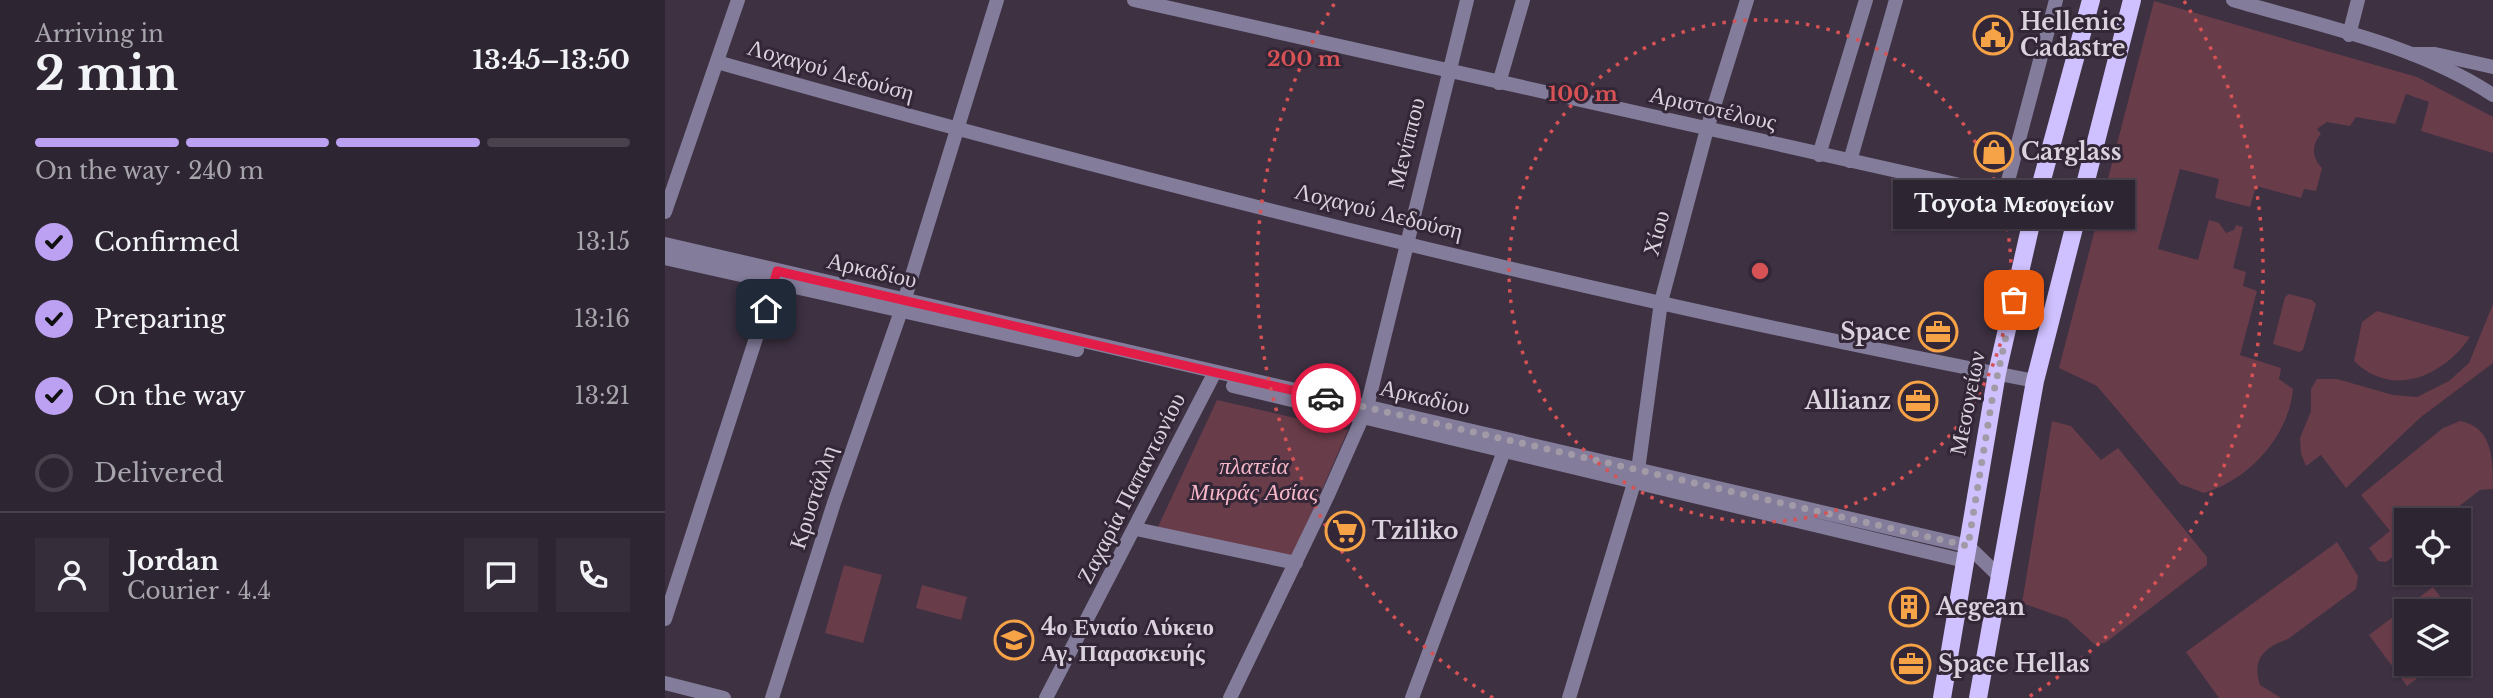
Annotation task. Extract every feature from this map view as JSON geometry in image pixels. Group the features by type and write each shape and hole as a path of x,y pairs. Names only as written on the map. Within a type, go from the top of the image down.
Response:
{"main road":[{"name":"Μεσογείων","path":"1942,698 1997,373 2036,202 2091,0"},
{"path":"1977,698 2035,381 2132,0"}],"street":[{"path":"665,212 737,0"},
{"name":"Κρυστάλλη","path":"772,698 834,503 903,306 997,0"},
{"name":"Αριστοτέλους","path":"1134,0 2036,202"},
{"name":"Μενίππου","path":"1230,698 1296,563 1364,413 1447,71 1467,0"},
{"path":"1499,83 1523,0"},
{"name":"Χίου","path":"1569,698 1636,477 1661,302 1707,129 1747,0"},
{"path":"1819,155 1865,0"},
{"path":"1850,161 1896,0"},
{"path":"2004,196 2056,0"},
{"path":"2233,0 2411,54 2451,70 2493,95"},
{"path":"2349,35 2358,0"},
{"path":"2411,54 2435,54 2493,67"},
{"name":"Λοχαγού Δεδούση","path":"717,62 956,130 1406,242 1661,302 2035,381"},
{"name":"Αρκαδίου","path":"665,244 776,277"},
{"name":"Αρκαδίου","path":"665,258 776,277 1966,553"},
{"path":"665,619 776,277"},
{"name":"Ζαχαρία Παπαντωνίου","path":"1046,698 1213,377"},
{"name":"Αρκαδίου","path":"1364,413 1504,451 1636,477"},
{"path":"1412,698 1504,451"},
{"path":"1136,529 1296,563"},
{"path":"1966,553 2000,577"},
{"path":"665,684 724,698"}],"green space":[{"path":"2154,1 2417,77 2493,117 2493,153 2421,131 2429,102 2406,94 2395,124 2356,117 2350,126 2327,122 2317,129 2321,134 2314,151 2322,168 2316,191 2304,189 2301,198 2256,186 2250,207 2215,198 2219,179 2180,169 2158,249 2198,260 2209,220 2219,223 2226,233 2234,230 2236,225 2243,227 2233,268 2246,272 2243,286 2257,291 2240,355 2281,368 2279,379 2293,389 2284,423 2264,454 2236,478 2204,493 2180,484 2097,386 2059,368"},
{"path":"2289,294 2312,300 2316,304 2303,350 2299,352 2273,344 2285,297"},
{"path":"2493,304 2493,363 2421,417 2346,488 2321,455 2306,466 2301,454 2300,438 2311,411 2311,389 2317,379 2337,379 2393,395 2417,397 2449,381 2469,363"},
{"path":"2377,311 2470,337 2446,363 2432,372 2416,378 2385,379 2354,361 2362,322"},
{"name":"πλατεία Μικράς Ασίας","path":"1217,400 1348,430 1293,556 1157,529"},
{"path":"2052,421 2071,426 2101,460 2118,448 2207,557 2207,565 2105,643 2094,644 2067,619 2022,603"},
{"path":"2460,421 2479,430 2489,446 2493,489 2480,490 2457,508 2394,508 2394,556 2386,562 2378,561 2369,548 2390,531 2361,495 2443,428"},
{"path":"2337,542 2358,576 2356,589 2262,655 2257,668 2260,685 2281,698 2219,698 2186,652"},
{"path":"844,565 882,575 863,643 825,633"},
{"path":"922,585 967,597 961,620 916,608"},
{"path":"2433,587 2442,599 2417,599"},
{"path":"2394,616 2394,669 2369,635"},
{"path":"2400,676 2420,676 2407,686"}],"way so far":[{"path":"1326,398 1968,546 1997,373 2014,300"}],"place":[{"name":"Hellenic Cadastre","path":"1993,35"},
{"name":"Carglass","path":"1994,152"},
{"name":"Toyota Μεσογείων","path":"2014,300"},
{"name":"Space","path":"1938,332"},
{"name":"Allianz","path":"1918,401"},
{"name":"Tziliko","path":"1345,531"},
{"name":"Aegean","path":"1909,607"},
{"name":"4ο Ενιαίο Λύκειο Αγ. Παρασκευής","path":"1014,640"},
{"name":"Space Hellas","path":"1911,664"}],"route":[{"path":"766,309 777,271 1326,398"}]}
